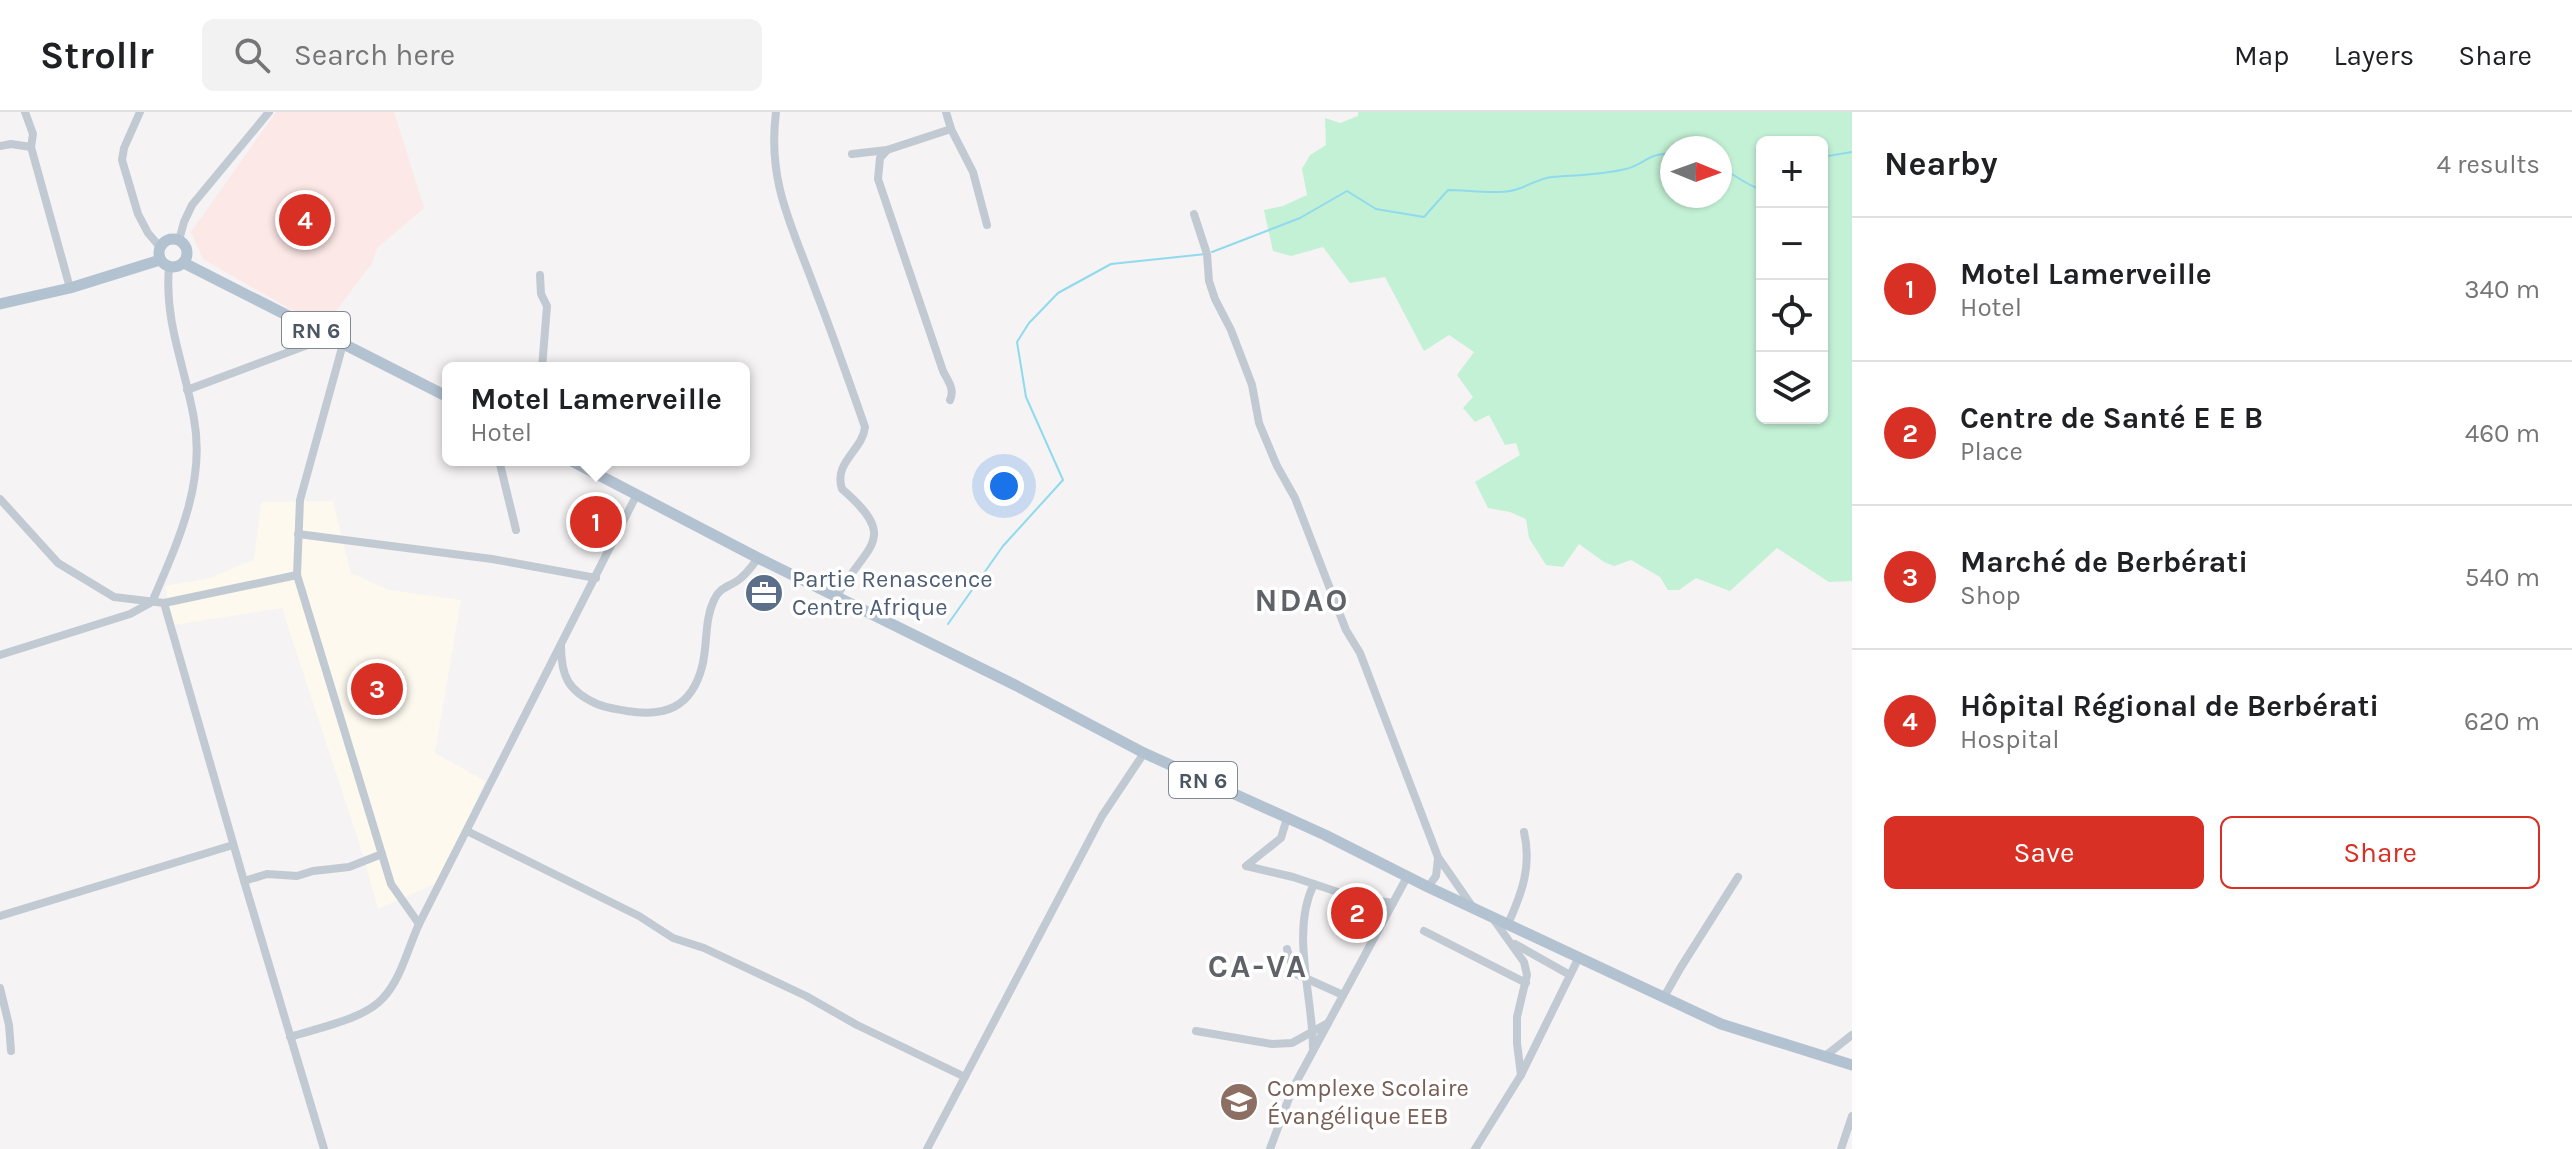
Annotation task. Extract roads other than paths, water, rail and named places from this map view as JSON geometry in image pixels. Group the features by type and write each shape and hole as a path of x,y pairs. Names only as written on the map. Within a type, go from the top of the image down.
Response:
{"main road":[{"path":"0,304 70,288 163,258 171,239 179,240 187,250 184,263 174,268 163,258"},
{"name":"RN 6","path":"184,263 442,394"},
{"name":"RN 6","path":"581,466 1144,753 1428,887 1721,1024 1852,1065"}],"street":[{"path":"25,112 33,134 31,147 70,288"},
{"path":"0,655 130,614 152,602 188,509 196,475 194,418 169,315 163,258 138,214 122,160 140,112"},
{"path":"179,240 192,205 269,112"},
{"path":"776,112 774,157 785,214 865,427 864,437 843,467 840,483 842,489 870,516 874,538 837,596"},
{"path":"946,112 951,129 973,172 987,225"},
{"path":"852,154 887,150 951,129"},
{"path":"0,146 31,147"},
{"path":"887,150 880,158 878,179 943,371 951,386 950,400"},
{"path":"1194,214 1207,254 1209,281 1252,385 1259,423 1295,498 1346,630 1360,653 1438,857 1472,907"},
{"path":"540,275 541,294 547,306 542,362"},
{"path":"187,390 329,337"},
{"path":"343,344 300,500 297,575 391,884 419,924"},
{"path":"500,466 516,530"},
{"path":"290,1037 367,1011 383,999 636,496"},
{"path":"0,499 58,563 114,597 164,603 297,575"},
{"path":"298,534 492,559 596,578"},
{"path":"561,643 561,663 567,683 578,693 604,707 649,714 674,707 693,690 702,667 708,616 717,593 748,572 758,558"},
{"path":"164,603 324,1149"},
{"path":"927,1149 1102,816 1144,753"},
{"path":"1287,818 1281,838 1246,866 1353,897 1393,903"},
{"path":"467,831 639,916 673,938 704,948 806,996 857,1025 965,1077"},
{"path":"1508,924 1526,877 1528,852 1524,832"},
{"path":"0,916 233,845"},
{"path":"244,881 267,874 297,876 349,867 382,854"},
{"path":"1428,887 1438,871 1438,857"},
{"path":"1270,1149 1292,1090 1407,877"},
{"path":"1664,997 1738,877"},
{"path":"1312,1053 1305,911 1314,884"},
{"path":"1491,916 1524,962 1527,975 1517,1017 1521,1075"},
{"path":"1424,931 1526,983"},
{"path":"1511,941 1570,975"},
{"path":"1287,949 1294,973 1343,995"},
{"path":"1475,1149 1521,1075 1579,957"},
{"path":"0,988 9,1025 11,1051"},
{"path":"1196,1031 1272,1044 1292,1043 1329,1022"},
{"path":"1824,1057 1852,1035"},
{"path":"1841,1149 1852,1116"}],"waterway":[{"path":"1828,156 1852,152"},
{"path":"1212,252 1300,218 1347,191 1376,209 1424,217 1448,190 1510,191 1546,178 1617,171 1660,155"},
{"path":"1732,174 1756,187"},
{"path":"948,624 1003,546 1063,480 1026,397 1017,342 1029,323 1058,293 1111,264 1206,254"}],"place":[{"name":"Hôpital Régional de Berbérati","path":"305,220"},
{"name":"Motel Lamerveille","path":"596,522"},
{"name":"Partie Renascence Centre Afrique","path":"764,593"},
{"name":"Marché de Berbérati","path":"377,689"},
{"name":"Centre de Santé E E B","path":"1357,913"},
{"name":"Complexe Scolaire Évangélique EEB","path":"1239,1102"}],"district":[{"name":"NDAO","path":"1302,600"},
{"name":"CA-VA","path":"1258,966"}]}
